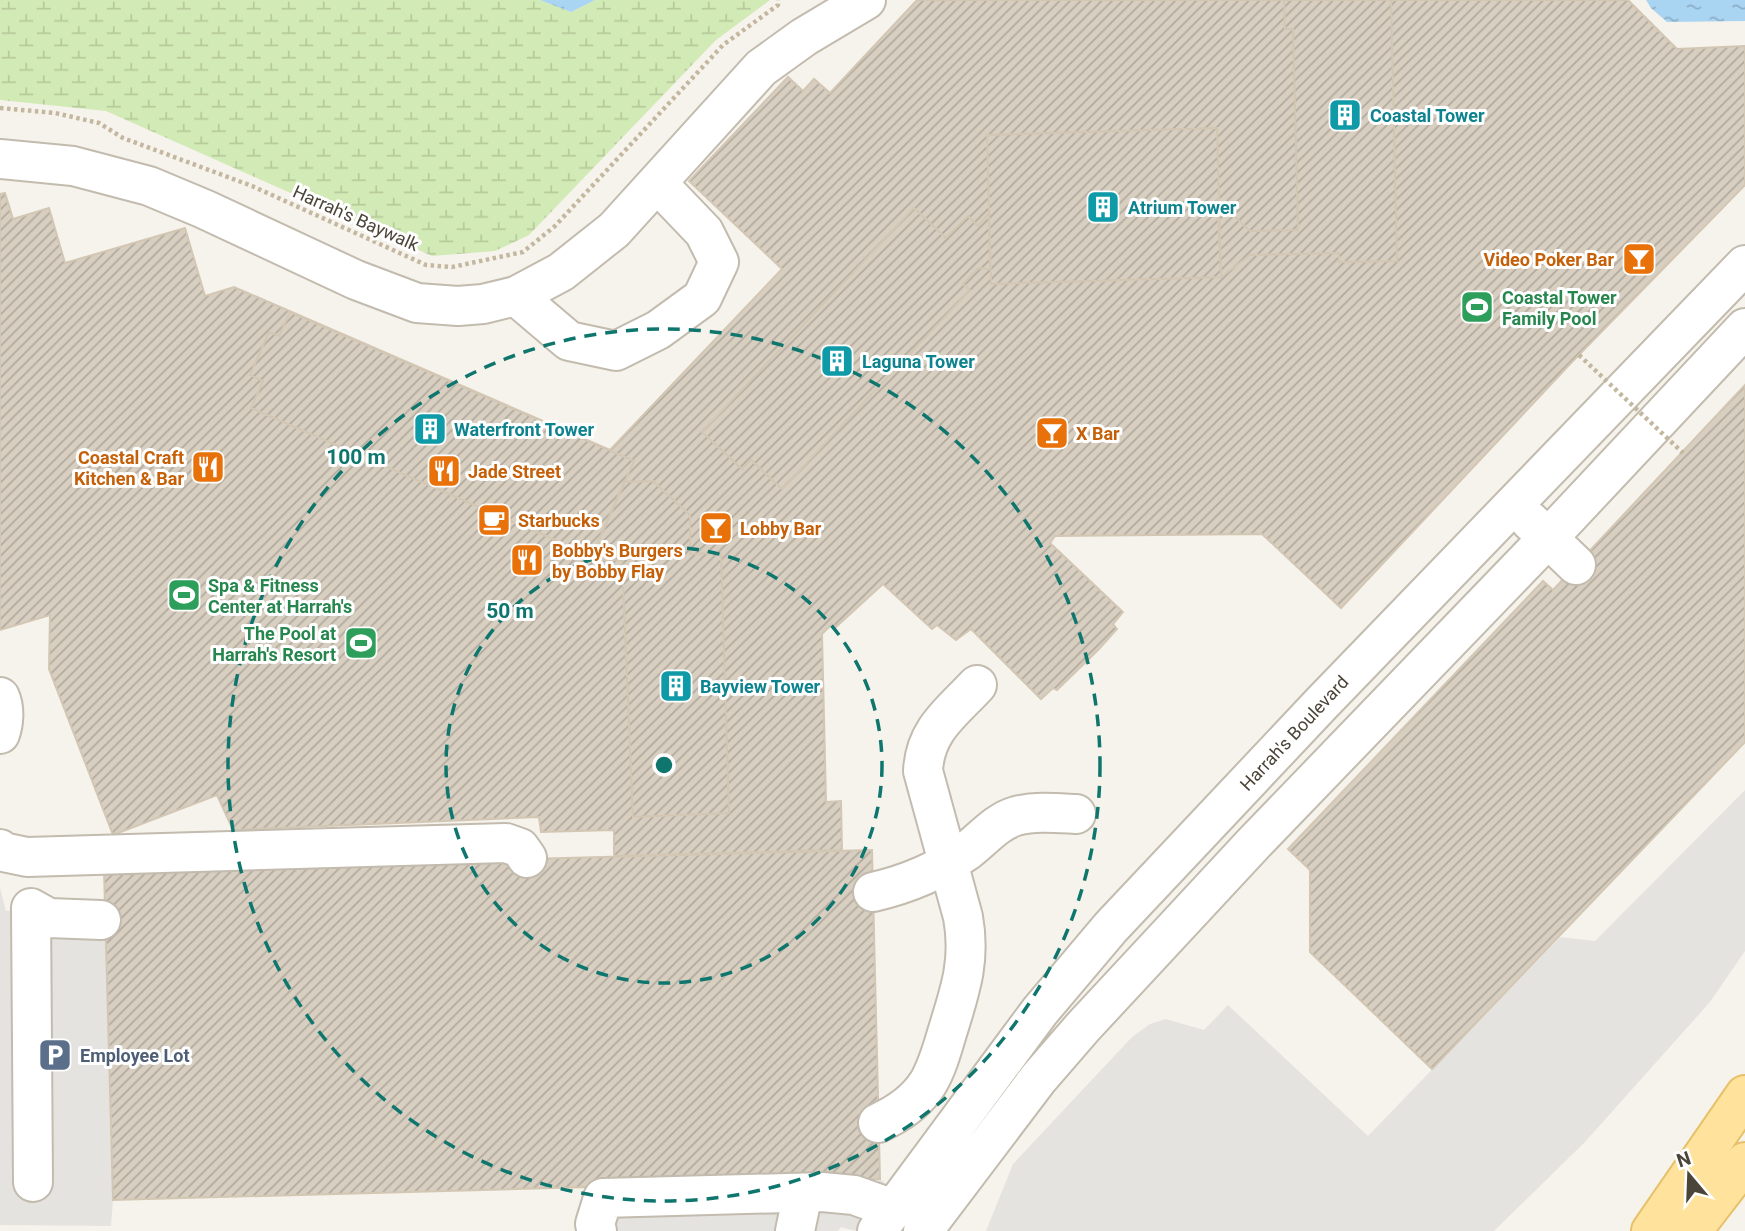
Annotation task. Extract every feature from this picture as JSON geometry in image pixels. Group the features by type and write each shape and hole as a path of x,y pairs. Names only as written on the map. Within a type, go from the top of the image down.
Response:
{"main road":[{"path":"1651,1231 1745,1095"},
{"path":"1692,1231 1745,1162"},
{"path":"1707,1231 1745,1170"}],"street":[{"path":"0,159 73,166 149,187 204,209 356,281 417,303 458,306 483,304 516,296 561,272 604,238 761,68 804,37 866,0"},
{"path":"516,296 569,341 617,351 658,330 702,298 719,262 704,232 657,183"},
{"name":"Harrah's Boulevard","path":"898,1224 1048,1000 1080,961 1321,704 1745,265"},
{"path":"597,1231 595,1224 603,1198 803,1193 854,1195 898,1224 1038,1079 1184,918 1745,328"},
{"path":"1513,505 1576,565"},
{"path":"878,1124 907,1107 928,1083 942,1049 965,975 967,937 949,863 925,785 924,756 932,734 977,685"},
{"path":"0,697 3,703 3,727 0,734"},
{"path":"873,892 914,881 949,863 1000,824 1014,817 1030,813 1076,814"},
{"path":"0,849 27,858 506,844 520,848 527,858"},
{"path":"1150,886 1184,918"},
{"path":"33,1182 31,908 49,918 101,919"},
{"path":"795,1231 803,1193"}],"path":[{"name":"Harrah's Baywalk","path":"0,108 55,113 99,123 123,138 252,186 426,265 462,265 523,253 555,226 723,45 778,5 778,0"},
{"path":"1579,355 1683,453"}],"green space":[{"path":"0,0 540,0 571,12 595,0 770,0 716,40 529,235 495,251 432,256 106,111 0,100"}],"shaded area":[{"path":"1745,790 1745,951 1710,1002 1585,1142 1494,1231 986,1231 1013,1164 1132,1037 1150,1024 1166,1019 1204,1030 1228,1005 1368,1136 1560,937 1595,941"},
{"name":"Employee Lot","path":"0,888 6,911 105,908 113,1200 111,1226 0,1225"},
{"path":"880,1179 890,1187 855,1231 841,1227 838,1231 579,1231 596,1192"}],"water":[{"path":"540,0 595,0 571,12"},
{"path":"1646,0 1745,0 1745,21 1667,22"}],"building":[{"path":"917,0 1628,0 1677,49 1745,46 1745,185 1572,362 1341,608 1262,534 1055,536 1050,543 1123,612 1113,624 1117,629 1099,649 1057,690 1053,688 1041,699 971,629 956,640 937,625 932,629 883,584 836,627 832,624 822,634 826,802 841,801 842,850 614,856 614,830 541,832 539,817 233,830 217,795 113,835 49,669 50,615 0,630 0,194 5,193 13,219 49,208 65,263 185,228 205,296 234,287 610,450 782,269 689,181 788,77 803,91 814,79 830,93"},
{"name":"Coastal Tower","path":"1284,0 1391,0 1397,261 1339,262 1339,253 1250,255 1221,277 1217,200 1250,231 1298,230 1293,29 1285,29"},
{"name":"Atrium Tower","path":"1217,128 1221,277 991,284 987,135"},
{"name":"Laguna Tower","path":"914,208 946,238 968,216 978,226 989,213 990,269 978,268 963,284 970,290 782,489 751,460 742,469 702,432"},
{"name":"Waterfront Tower","path":"290,312 634,461 592,556 251,408 263,381 250,375 269,332 279,336"},
{"path":"1745,385 1745,742 1432,1069 1310,952 1310,870 1288,849 1543,581 1553,590"},
{"name":"Bayview Tower","path":"653,481 690,515 690,554 721,553 729,813 633,817 622,560 603,560 592,556 624,482"},
{"path":"872,850 880,1179 113,1200 104,870"}],"place":[{"name":"Coastal Tower","path":"1345,115"},
{"name":"Atrium Tower","path":"1103,207"},
{"name":"Video Poker Bar","path":"1639,259"},
{"name":"Coastal Tower Family Pool","path":"1477,307"},
{"name":"Laguna Tower","path":"837,361"},
{"name":"Waterfront Tower","path":"430,429"},
{"name":"X Bar","path":"1052,433"},
{"name":"Coastal Craft Kitchen & Bar","path":"208,467"},
{"name":"Jade Street","path":"444,471"},
{"name":"Starbucks","path":"494,520"},
{"name":"Lobby Bar","path":"716,528"},
{"name":"Bobby's Burgers by Bobby Flay","path":"527,560"},
{"name":"Spa & Fitness Center at Harrah's","path":"184,595"},
{"name":"The Pool at Harrah's Resort","path":"361,643"},
{"name":"Bayview Tower","path":"676,686"},
{"name":"Employee Lot","path":"55,1055"}]}
